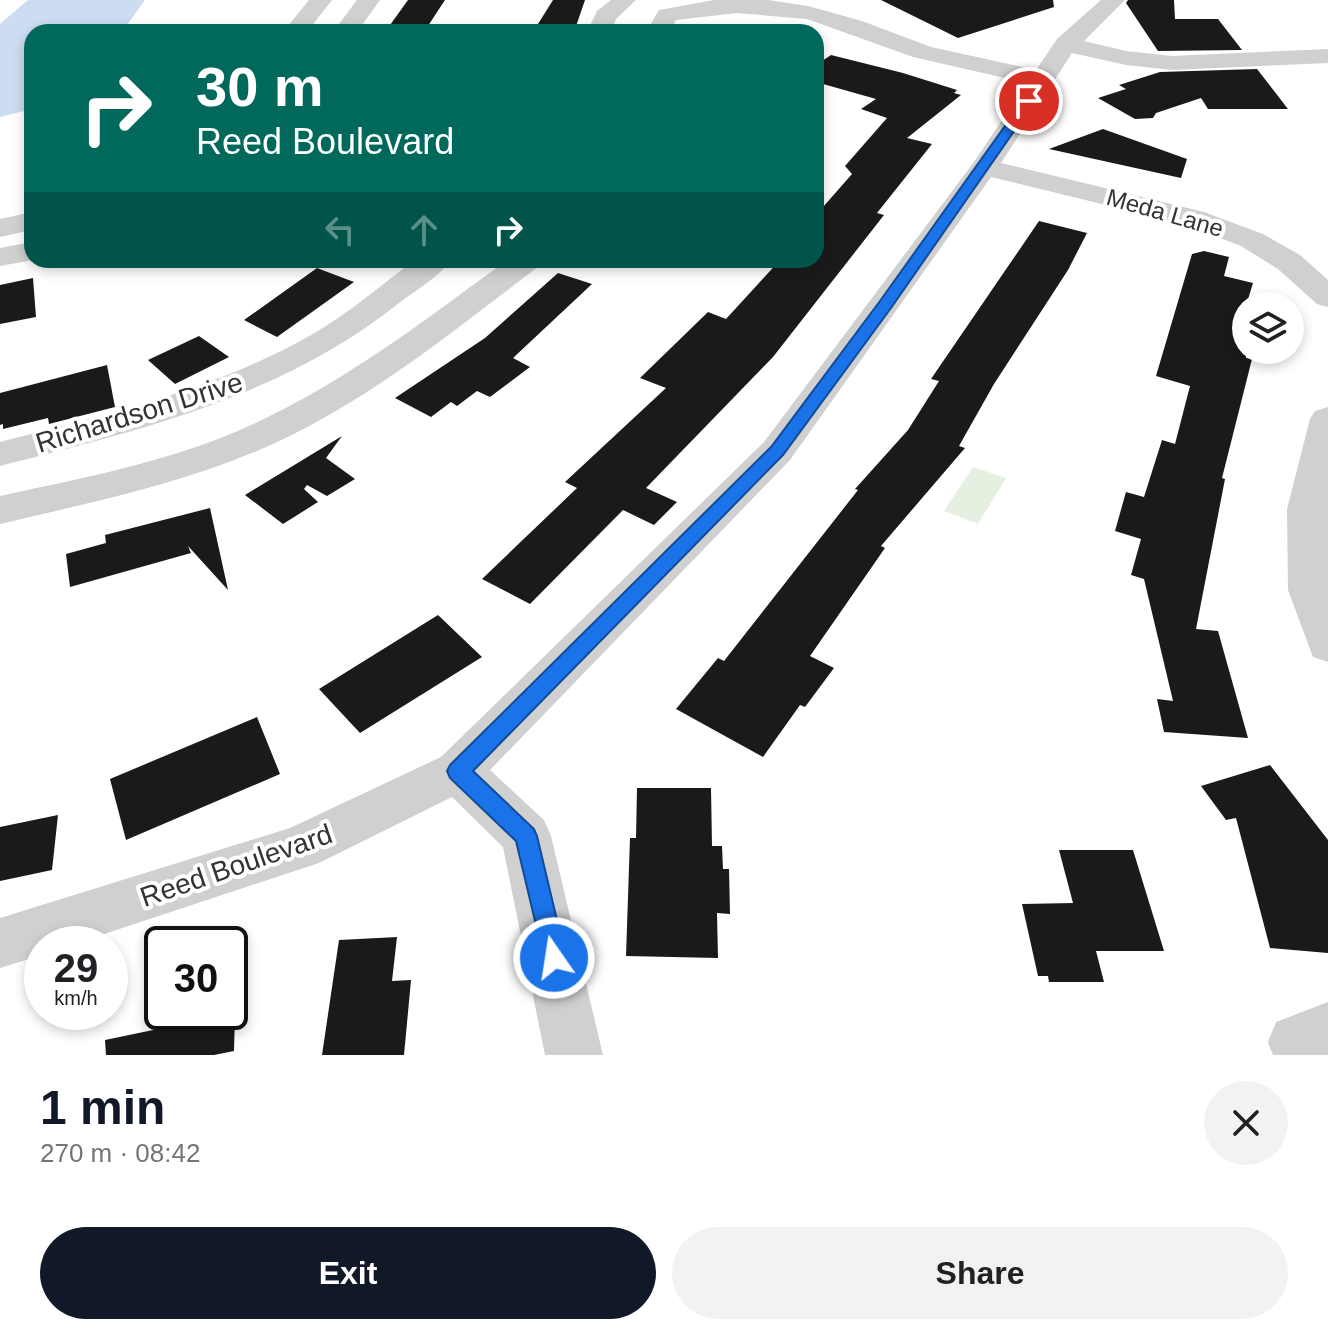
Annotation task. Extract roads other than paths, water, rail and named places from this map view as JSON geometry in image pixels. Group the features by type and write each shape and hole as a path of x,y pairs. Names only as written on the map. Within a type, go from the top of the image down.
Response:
{"street":[{"path":"302,24 321,0"},
{"path":"351,24 369,0"},
{"path":"602,24 605,16 625,0"},
{"path":"831,0 853,25"},
{"name":"Reed Boulevard","path":"0,943 301,847 458,771 777,451 984,167 1066,44 1114,0"},
{"path":"662,24 667,15 693,5 724,1 769,2 853,25 900,46 932,55 1044,79"},
{"path":"1066,44 1126,58 1172,63 1328,56"},
{"name":"Meda Lane","path":"984,167 1193,218 1252,240 1289,262 1328,297"},
{"path":"0,228 24,223"},
{"path":"0,257 24,252"},
{"name":"Richardson Drive","path":"0,454 140,418 241,384 324,342 424,268"},
{"name":"Richardson Drive","path":"0,510 163,471 262,434 365,380 516,268"},
{"path":"1328,419 1307,509 1309,590 1328,645"},
{"path":"458,771 526,836 574,1055"}],"water":[{"path":"28,0 145,0 128,24 24,24 24,111 0,117 0,24"}]}
